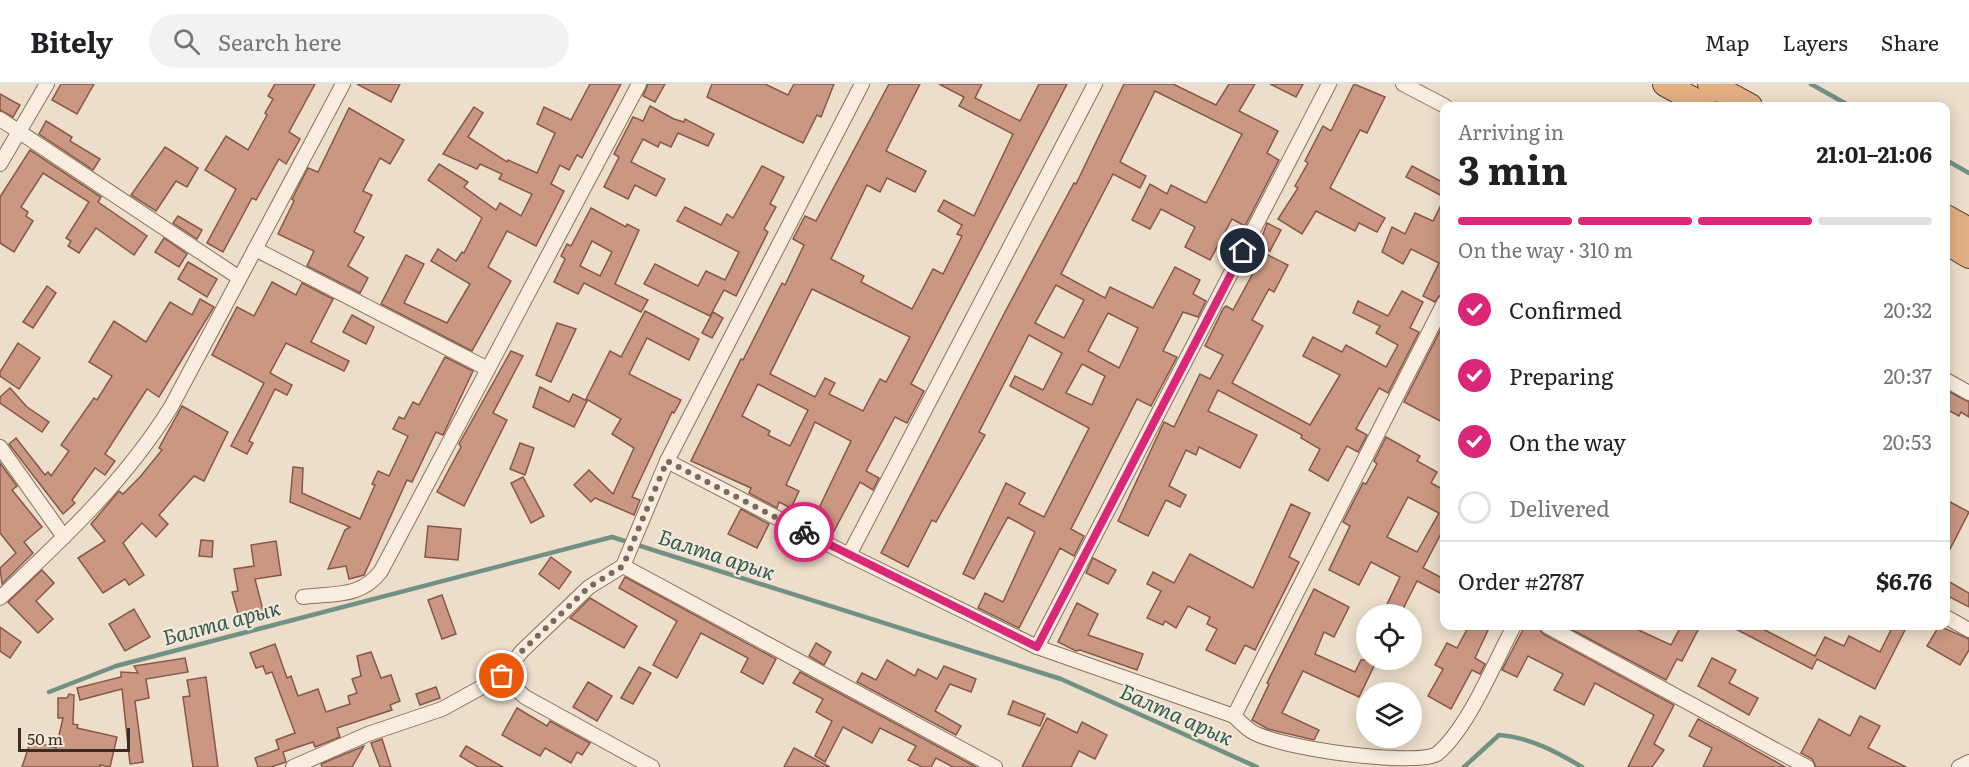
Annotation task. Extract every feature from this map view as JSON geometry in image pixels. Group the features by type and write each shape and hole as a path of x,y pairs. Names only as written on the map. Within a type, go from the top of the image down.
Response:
{"highway":[{"path":"1665,84 1698,102"},
{"path":"1710,84 1743,102"},
{"path":"1950,219 1969,230"},
{"path":"1950,244 1969,256"}],"street":[{"path":"0,164 47,84"},
{"path":"0,598 64,537 150,441 171,407 238,277 344,84"},
{"path":"303,597 358,590 371,585 381,571 639,84"},
{"path":"293,767 308,763 368,734 442,709 502,676 522,651 589,587 623,566 667,461 862,84"},
{"path":"849,555 1095,84"},
{"path":"1037,647 1329,84"},
{"path":"1403,84 1440,103"},
{"path":"0,118 238,277"},
{"path":"255,249 488,369"},
{"path":"1234,716 1440,311"},
{"path":"1950,382 1969,393"},
{"path":"0,447 64,537"},
{"path":"667,461 849,555 1037,647 1234,716 1251,732 1282,743 1327,753 1389,762 1435,756 1457,734 1512,630"},
{"path":"623,566 995,767"},
{"path":"1950,618 1969,630"},
{"path":"1554,630 1808,767"},
{"path":"502,676 525,697 651,767"},
{"path":"1959,767 1969,762"}],"building":[{"path":"61,84 94,84 77,114 52,100"},
{"path":"275,84 315,84 289,132 300,139 286,164 279,159 256,200 252,198 223,252 207,243 236,189 205,170 226,136 248,150 267,115 265,113 273,99 268,96"},
{"path":"357,84 400,84 391,102"},
{"path":"590,84 621,84 582,158 577,155 569,170 560,165 551,184 564,191 536,246 507,231 488,267 511,281 472,351 381,304 406,255 424,264 404,303 447,323 470,284 431,261 438,249 456,261 462,252 464,253 482,218 428,180 439,164 468,182 464,187 496,210 500,203 521,216 532,194 499,179 502,174 480,164 477,169 443,154 474,107 483,113 468,137 507,162 508,160 537,173 555,133 537,124 544,107 571,120"},
{"path":"648,84 665,84 655,102 643,96"},
{"path":"712,84 765,84 788,95 794,84 834,84 821,117 817,115 803,143 707,97"},
{"path":"889,84 920,84 886,151 926,171 915,192 887,178 880,192 867,185 831,259 864,276 861,282 912,309 933,269 943,274 962,236 957,234 962,225 938,211 944,200 974,216 1013,134 959,106 964,97 939,84 982,84 975,98 1020,121 1039,84 1067,84 911,384 924,391 907,423 895,417 866,471 879,478 873,490 860,482 834,531 823,525 821,530 803,521 810,506 818,510 851,441 815,422 786,485 799,491 791,508 779,502 777,508 749,493 751,488 691,461 741,359 743,360 782,283 785,285 804,245 793,239 805,216 816,221","holes":["812,289 910,337 886,382 880,379 863,411 829,394 835,383 825,378 815,397 770,374","758,384 808,410 790,446 768,435 770,431 742,416"]},
{"path":"1124,84 1173,84 1216,105 1229,84 1255,84 1239,111 1278,131 1267,153 1279,160 1245,226 1232,219 1210,260 1185,247 1195,227 1161,209 1150,229 1132,220 1150,184 1167,194 1171,185 1206,203 1242,134 1155,91 1120,162 1146,176 1140,188 1113,174 1061,274 1105,298 1110,287 1153,308 1175,267 1200,280 1193,294 1206,301 1198,317 1183,312 1163,351 1177,357 1151,406 1137,399 1071,529 1084,536 1074,556 1060,548 1019,628 978,608 985,593 1003,602 1035,532 1008,517 974,579 963,574 1006,483 1025,493 1019,504 1044,517 1089,428 1010,386 1015,376 1043,390 1062,353 1029,335 979,432 985,435 936,522 932,520 908,567 881,553 1005,312 1074,183 1076,184","holes":["1056,285 1084,300 1064,338 1035,323","1108,313 1138,328 1119,368 1088,351","1082,364 1105,376 1092,405 1066,393"]},
{"path":"1270,84 1303,84 1296,97"},
{"path":"1354,84 1385,97 1367,133 1360,130 1330,188 1385,218 1377,232 1359,223 1355,231 1316,211 1302,234 1278,219 1298,188 1295,186 1308,163 1305,161 1323,126 1331,131"},
{"path":"0,94 20,105 13,117 0,110"},
{"path":"650,106 674,119 684,122 685,119 714,134 708,146 678,133 671,147 660,142 658,147 643,139 631,162 665,179 656,196 635,185 628,199 604,187 619,157 614,154 633,117 643,121"},
{"path":"349,108 404,140 390,164 380,158 363,191 372,195 354,232 364,237 348,266 368,278 360,293 307,266 314,251 278,234 308,168 318,172"},
{"path":"46,121 72,137 70,141 100,159 93,170 39,134"},
{"path":"165,147 198,168 187,187 176,181 156,211 131,195"},
{"path":"30,150 101,197 98,202 147,236 134,255 96,228 79,253 68,246 71,241 66,238 89,202 43,173 21,207 28,212 26,216 33,221 14,252 0,243 0,197"},
{"path":"762,166 784,177 770,204 776,207 764,229 768,232 736,296 724,290 710,316 644,284 655,264 698,286 706,271 725,280 739,252 677,221 685,207 721,225 727,214 733,218"},
{"path":"1412,166 1440,181 1440,195 1406,177"},
{"path":"1440,207 1440,296 1435,302 1423,296 1439,263 1411,249 1403,264 1382,252 1392,227 1405,234 1415,213 1433,221"},
{"path":"591,208 626,227 627,224 639,230 615,284 648,300 641,312 584,283 578,294 554,282 565,259 561,256 567,244 571,246","holes":["592,241 612,252 600,276 580,266"]},
{"path":"178,216 202,230 197,239 173,223"},
{"path":"1267,223 1281,230 1270,251 1259,245"},
{"path":"164,238 187,254 179,267 155,252"},
{"path":"1264,253 1288,265 1274,292 1269,289 1252,320 1263,326 1232,383 1310,425 1340,375 1303,356 1313,337 1342,352 1346,345 1386,367 1398,345 1376,333 1380,326 1353,313 1358,301 1388,316 1402,291 1423,302 1410,328 1419,332 1388,393 1379,388 1356,429 1367,435 1358,452 1347,446 1328,481 1309,470 1320,449 1301,438 1302,435 1218,390 1208,411 1257,435 1240,468 1199,447 1196,455 1186,450 1169,486 1186,495 1180,507 1166,500 1148,536 1118,521 1164,422 1174,427 1200,374 1210,379 1223,355 1205,346 1223,309 1226,306 1233,310"},
{"path":"188,262 217,279 207,297 178,279"},
{"path":"272,282 296,295 302,283 333,299 311,342 349,361 344,371 286,343 270,373 292,385 287,395 275,389 249,441 253,443 247,454 231,446 264,383 212,355 237,307 254,316"},
{"path":"47,286 56,293 33,328 23,322"},
{"path":"200,299 214,307 159,397 147,389 105,454 115,461 105,475 95,468 72,500 75,503 63,514 9,444 16,438 45,475 48,472 51,476 69,451 61,445 94,398 97,400 112,376 89,362 114,321 146,342 170,302 192,315"},
{"path":"645,311 699,339 689,360 647,338 629,374 681,400 674,413 672,412 632,497 640,500 634,515 595,498 591,502 574,485 589,470 613,494 634,448 612,434 621,419 586,399 610,351 621,357"},
{"path":"713,312 723,318 712,338 702,333"},
{"path":"352,315 374,327 366,344 343,332"},
{"path":"557,323 576,329 551,382 536,375"},
{"path":"1440,331 1440,421 1404,402"},
{"path":"18,343 40,358 19,389 0,376 0,372"},
{"path":"511,351 523,356 493,413 507,420 464,506 437,492 461,447 459,444"},
{"path":"445,357 473,371 443,435 436,432 412,482 407,480 364,575 349,579 346,566 328,569 345,530 350,527 290,502 293,467 303,468 302,493 360,519 375,485 372,484 378,471 389,476 408,436 393,429 399,417 404,419 413,402 419,405"},
{"path":"540,387 569,402 573,394 587,401 574,427 533,407"},
{"path":"10,388 27,407 49,422 42,432 0,403 0,397"},
{"path":"1950,392 1969,402 1969,417 1961,412 1959,416 1950,411"},
{"path":"182,406 228,432 204,481 194,476 159,515 168,524 156,537 142,523 123,543 144,575 129,585 125,579 103,593 78,558 105,541 91,524 119,491 123,494 140,477 162,450 159,448"},
{"path":"1386,437 1420,456 1417,461 1437,472 1431,483 1440,488 1440,536 1423,568 1440,577 1440,593 1417,581 1406,604 1387,604 1400,577 1371,562 1359,585 1329,570 1350,526 1343,522 1363,483 1366,484 1377,464 1374,461","holes":["1408,497 1439,513 1417,552 1387,537"]},
{"path":"520,443 534,448 525,475 510,469"},
{"path":"0,463 17,486 12,490 42,527 24,542 33,553 2,584 0,568 16,553 0,533"},
{"path":"523,477 544,516 531,523 511,483"},
{"path":"1950,502 1969,512 1950,549"},
{"path":"1291,504 1310,513 1289,557 1299,562 1255,650 1245,645 1235,664 1206,650 1217,629 1207,624 1210,617 1188,606 1176,628 1165,621 1163,625 1147,618 1161,591 1147,584 1153,572 1174,583 1190,554 1253,588"},
{"path":"741,509 769,524 757,548 728,534"},
{"path":"428,526 461,529 458,560 425,557"},
{"path":"796,538 814,547 808,559 790,551"},
{"path":"201,540 213,541 212,557 199,556"},
{"path":"276,541 281,575 255,579 265,618 241,625 232,592 238,591 234,569 254,566 251,545"},
{"path":"551,557 571,572 559,589 539,574"},
{"path":"1093,558 1116,570 1108,584 1086,573"},
{"path":"42,570 54,583 36,601 53,619 38,633 8,602"},
{"path":"625,577 776,659 763,684 741,672 748,658 701,633 677,678 653,665 677,621 619,588"},
{"path":"1950,582 1969,593 1969,607 1950,597"},
{"path":"1314,589 1349,607 1334,637 1324,632 1315,654 1355,672 1356,670 1372,670 1366,682 1356,682 1356,696 1303,671 1282,713 1319,730 1314,740 1268,729 1252,720 1269,684 1267,683"},
{"path":"442,595 456,634 442,639 428,600"},
{"path":"590,598 637,626 624,648 570,618"},
{"path":"1077,603 1098,614 1088,635 1143,654 1137,670 1080,650 1076,651 1058,642"},
{"path":"134,609 150,637 125,651 109,624"},
{"path":"0,627 21,642 10,658 0,651"},
{"path":"1467,630 1488,630 1475,658 1485,664 1480,674 1472,670 1451,709 1428,696 1443,669 1435,665 1447,643 1457,648"},
{"path":"1523,630 1540,630 1543,634 1674,705 1654,744 1664,750 1652,767 1628,767 1654,715 1595,683 1584,705 1554,690 1563,674 1528,656 1517,677 1502,670"},
{"path":"1572,630 1639,630 1671,645 1679,630 1698,630 1682,661 1677,659 1666,680"},
{"path":"1738,630 1765,630 1815,656 1825,637 1844,646 1849,636 1880,652 1891,630 1905,630 1875,689 1817,659 1812,669"},
{"path":"1937,630 1948,630 1969,639 1969,650 1960,665 1927,646"},
{"path":"816,643 831,652 824,665 809,656"},
{"path":"275,644 287,678 291,676 298,696 318,689 326,712 350,704 348,696 357,693 352,679 361,676 357,656 371,652 381,678 391,675 400,701 390,705 392,710 337,728 340,737 315,747 313,742 283,752 286,762 271,767 258,767 255,758 279,749 276,740 295,733 272,672 266,674 263,666 256,668 250,653"},
{"path":"185,658 188,672 146,679 149,698 135,701 143,762 130,764 122,689 80,700 77,688 121,677 121,672 138,673 134,666"},
{"path":"1712,658 1736,670 1729,683 1758,698 1749,715 1698,686"},
{"path":"887,660 915,676 918,669 937,679 944,666 976,679 971,692 950,684 935,711 961,726 956,735 857,682 862,673 876,680"},
{"path":"639,667 651,673 633,704 621,698"},
{"path":"800,672 976,767 953,767 936,758 931,767 922,767 908,760 916,746 880,728 872,743 843,727 825,762 815,756 832,721 816,712 823,699 793,683"},
{"path":"206,677 218,767 193,767 183,697 190,696 187,680"},
{"path":"588,682 612,696 597,721 573,707"},
{"path":"436,687 440,698 420,705 416,694"},
{"path":"69,694 74,695 73,724 78,725 77,728 117,737 110,767 100,765 100,767 22,767 31,740 56,748 63,718 58,718 58,698 67,698"},
{"path":"1013,701 1045,714 1040,726 1008,714"},
{"path":"517,708 547,726 550,721 590,743 582,755 577,752 571,763 545,748 540,756 502,735"},
{"path":"1860,716 1880,726 1868,748 1906,767 1816,767 1812,759 1801,753 1819,719 1850,736"},
{"path":"1047,718 1077,733 1082,722 1107,735 1095,759 1079,751 1071,767 1022,767"},
{"path":"1698,719 1785,767 1703,767 1712,748 1689,736"},
{"path":"382,739 391,767 380,767 371,743"},
{"path":"364,746 352,767 322,767 321,764"},
{"path":"466,746 503,767 478,767 460,756"},
{"path":"794,748 830,767 784,767"}],"waterway":[{"path":"1811,84 1843,102"},
{"path":"1950,162 1969,173"},
{"name":"Балта арык","path":"49,692 116,666 612,537 1061,679 1257,767"},
{"name":"Балта арык","path":"1464,767 1499,735 1532,742 1582,767"}],"way so far":[{"path":"502,676 522,651 589,587 623,566 667,461 804,532"}],"route":[{"path":"804,532 1037,647 1243,251"}]}
